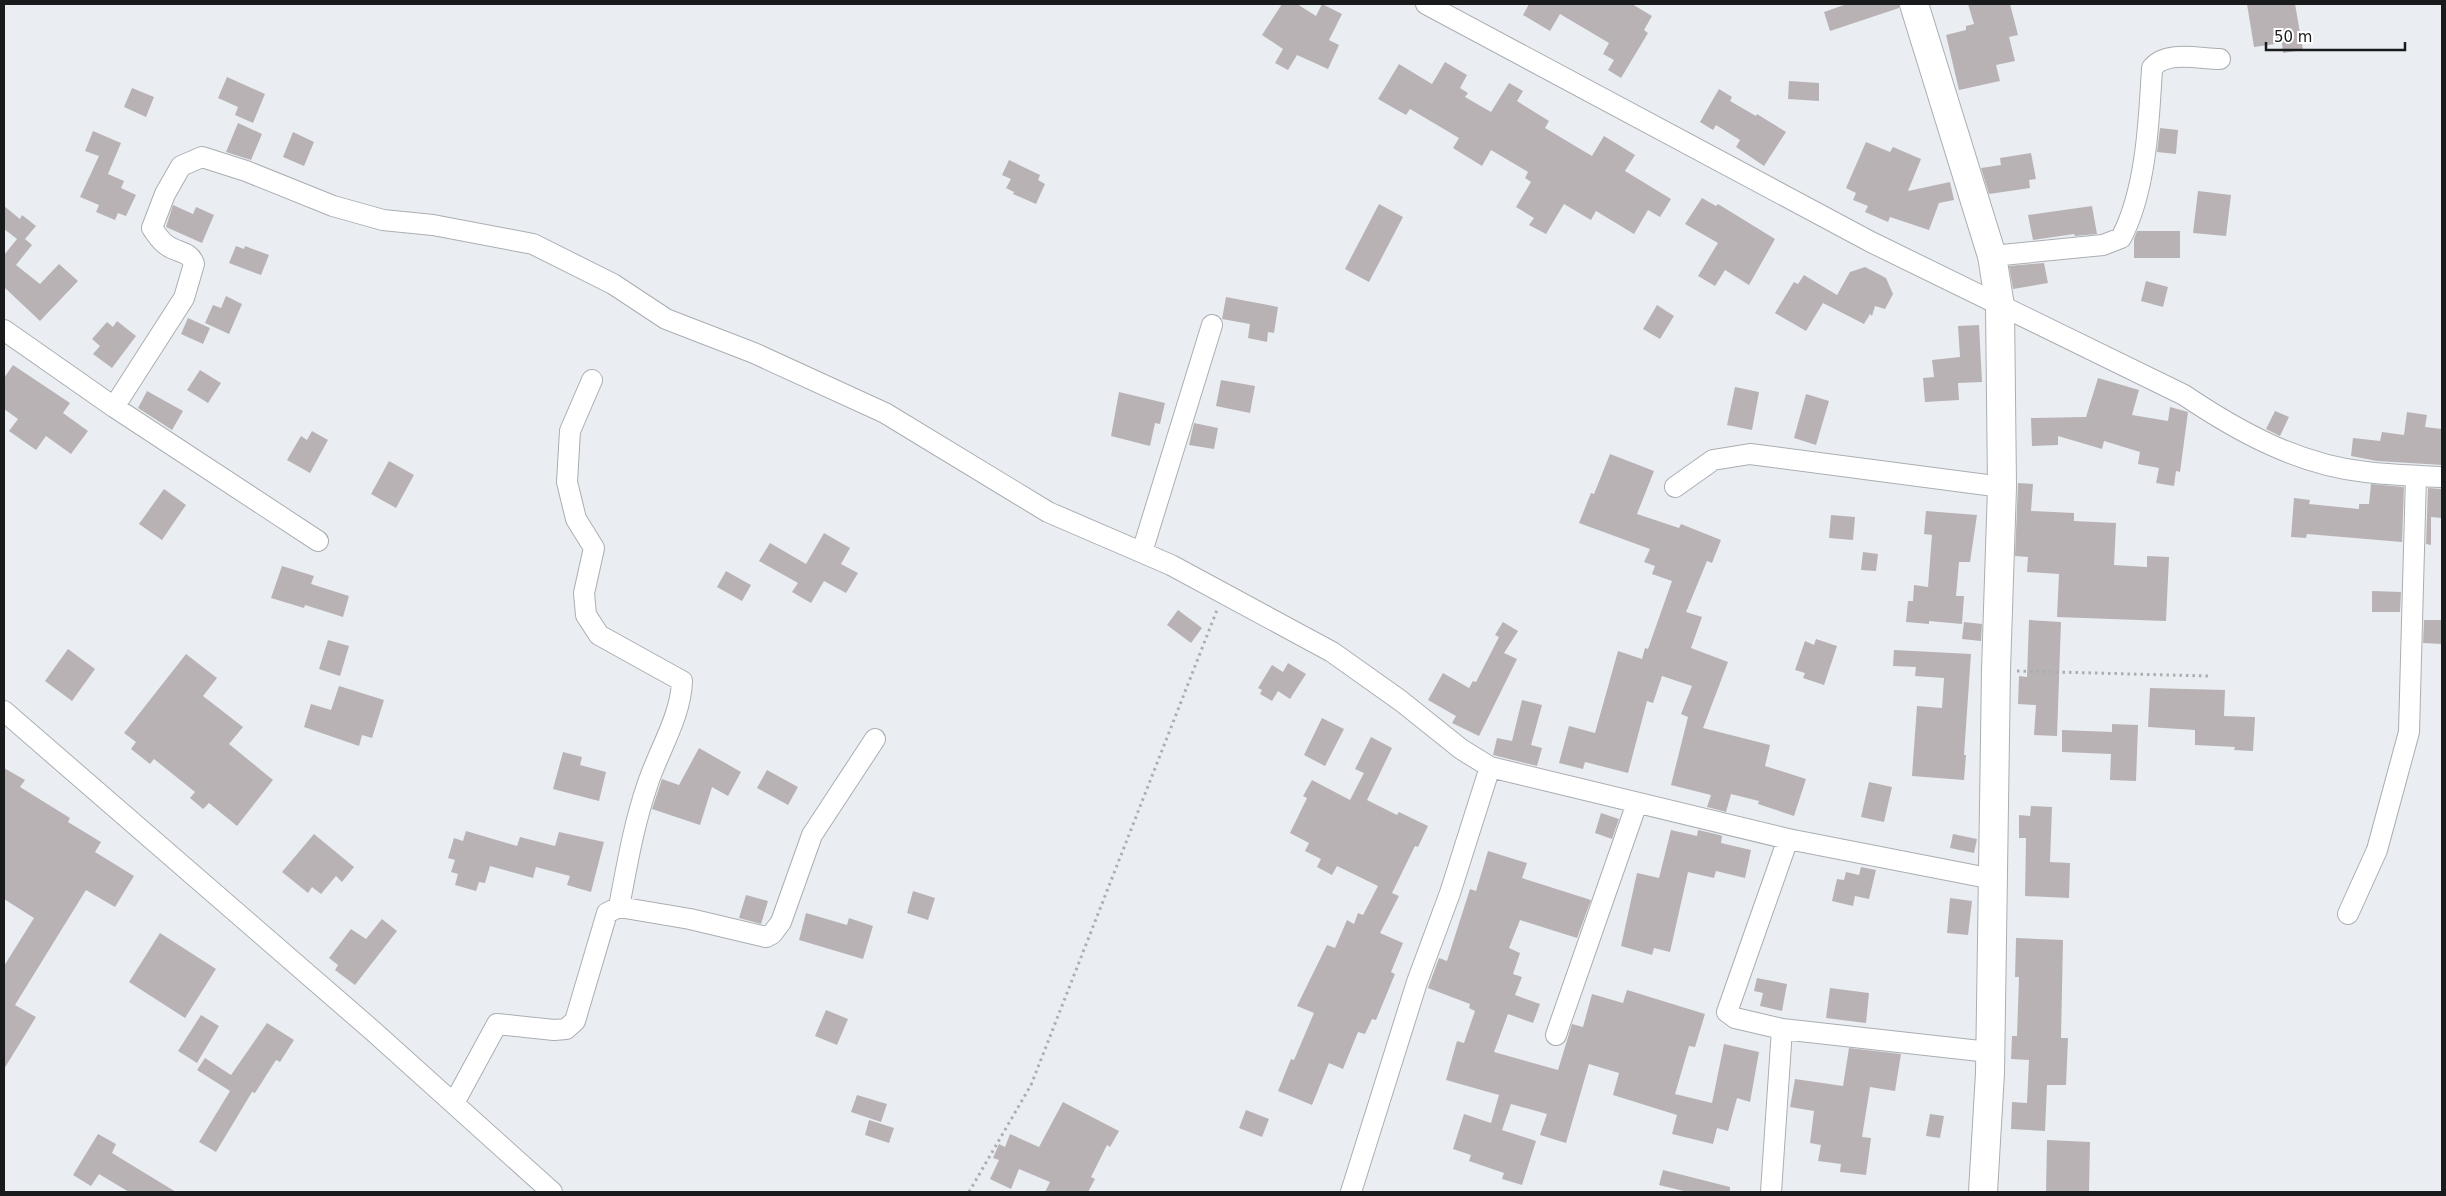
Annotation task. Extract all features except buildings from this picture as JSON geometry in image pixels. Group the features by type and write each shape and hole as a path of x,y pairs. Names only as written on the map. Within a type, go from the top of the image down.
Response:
{"highway":[{"path":"1914,4 1992,256 2000,306 2002,487 1996,670 1989,1052 1983,1192"}],"street":[{"path":"1426,4 1863,238 2184,395 2254,438 2294,454 2338,467 2365,472 2442,477"},
{"path":"1992,256 2104,246 2121,238 2129,223 2140,184 2152,68 2157,62 2169,58 2220,59"},
{"path":"114,407 184,298 194,264 192,259 189,255 169,247 152,228 164,194 181,166 202,158 246,171 333,206 383,220 432,225 533,244 613,284 666,319 754,353 886,413 1048,512 1171,565 1332,652 1401,701 1461,749 1490,767 1788,839 1993,879"},
{"path":"1142,552 1212,325"},
{"path":"4,330 114,407 318,541"},
{"path":"592,380 570,430 567,482 576,519 594,548 584,593 586,615 599,634 682,681 681,697 648,782 636,823 619,907"},
{"path":"1675,487 1713,460 1750,454 2002,487"},
{"path":"2348,914 2377,850 2409,732 2416,476"},
{"path":"4,711 454,1103 552,1192"},
{"path":"454,1103 497,1024 513,1024 554,1030 566,1029 574,1021 607,913 619,907 690,919 766,937 772,934 781,922 812,835 875,739"},
{"path":"1351,1192 1417,982 1450,893 1490,767"},
{"path":"1556,1035 1637,803"},
{"path":"1788,839 1727,1012 1735,1018 1782,1029 1989,1052"},
{"path":"1771,1192 1782,1029"}],"path":[{"path":"969,1192 1031,1085 1224,593"},
{"path":"1996,670 2208,676"}]}
